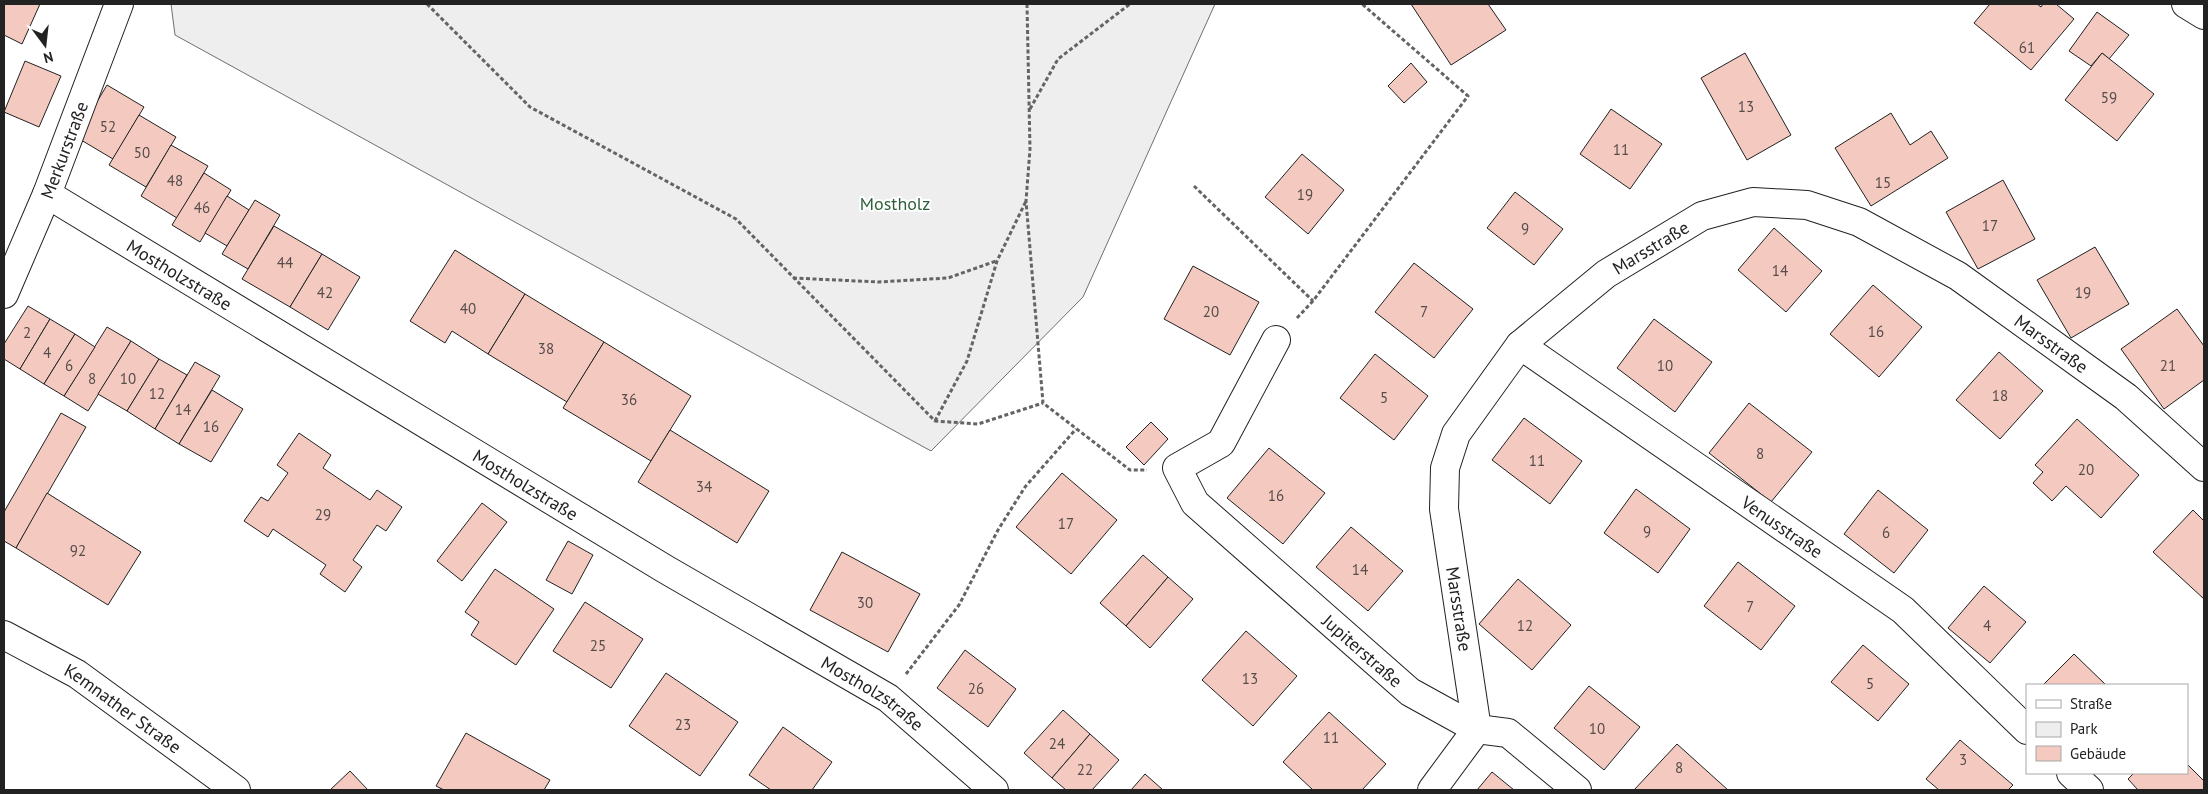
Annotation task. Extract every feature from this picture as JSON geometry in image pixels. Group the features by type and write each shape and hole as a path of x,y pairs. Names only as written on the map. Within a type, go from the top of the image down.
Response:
{"street":[{"name":"Merkurstraße","path":"4,294 47,194 119,4"},
{"path":"2186,4 2204,15"},
{"name":"Mostholzstraße","path":"47,194 665,569 888,698 994,790"},
{"name":"Marsstraße","path":"1478,729 1444,509 1445,468 1456,434 1520,345 1606,274 1702,216 1753,202 1807,205 1858,222 1958,276 2126,397 2204,467"},
{"path":"1177,468 1221,443 1276,340"},
{"name":"Venusstraße","path":"1520,345 1903,610 2026,729"},
{"name":"Jupiterstraße","path":"1177,468 1196,503 1410,692 1478,729 1508,733 1577,790"},
{"name":"Kemnather Straße","path":"4,635 77,674 236,790"},
{"path":"1432,790 1478,729"},
{"path":"2072,774 2089,790"}],"path":[{"path":"427,4 530,107 736,220 935,421 978,424 1043,403"},
{"path":"1027,4 1030,149 1026,201 1043,403 1130,470 1177,468"},
{"path":"1030,109 1058,59 1130,4"},
{"path":"1276,340 1313,302 1468,96 1362,4"},
{"path":"1194,186 1313,302"},
{"path":"935,421 967,361 997,261 1026,201"},
{"path":"793,278 879,282 948,278 997,261"},
{"path":"888,698 959,605 998,530 1025,487 1076,429"}],"green space":[{"name":"Mostholz","path":"171,4 1215,4 1083,297 931,451 175,35"}],"building":[{"path":"4,4 40,4 22,44 4,35"},
{"path":"1411,4 1488,4 1506,30 1451,65"},
{"path":"1990,4 2037,4 2041,7 2043,4 2056,4 2074,19 2031,70 1974,23"},
{"path":"2097,12 2129,35 2109,59 2102,53 2091,66 2069,51"},
{"path":"1745,53 1791,135 1747,160 1701,78"},
{"path":"2102,53 2154,94 2117,141 2065,100"},
{"path":"25,61 61,76 39,127 4,112"},
{"path":"1411,63 1427,82 1404,103 1388,86"},
{"path":"107,85 144,107 113,159 76,137"},
{"path":"1611,109 1662,144 1630,189 1580,154"},
{"path":"1891,113 1910,145 1931,131 1948,158 1871,206 1835,148"},
{"path":"139,115 176,137 146,187 109,165"},
{"path":"171,145 208,166 177,218 141,196"},
{"path":"1302,154 1344,190 1308,234 1265,197"},
{"path":"204,173 231,190 200,242 172,225"},
{"path":"2003,180 2035,239 1978,269 1946,212"},
{"path":"1515,192 1563,229 1534,265 1487,228"},
{"path":"227,196 249,210 227,246 205,233"},
{"path":"255,200 280,215 248,269 222,254"},
{"path":"274,226 322,254 290,307 242,279"},
{"path":"1774,228 1822,271 1786,312 1738,270"},
{"path":"2095,247 2129,304 2071,338 2037,280"},
{"path":"455,250 525,294 488,354 452,331 445,343 410,321"},
{"path":"322,254 360,277 328,330 290,307"},
{"path":"1414,263 1473,309 1434,358 1375,312"},
{"path":"1193,266 1259,302 1230,355 1164,319"},
{"path":"1873,285 1922,327 1879,377 1830,334"},
{"path":"525,294 604,342 567,402 488,354"},
{"path":"28,306 50,319 20,369 4,359 4,344"},
{"path":"2177,309 2204,346 2204,380 2164,409 2121,349"},
{"path":"50,319 75,334 44,384 20,369"},
{"path":"1654,319 1712,362 1675,412 1617,368"},
{"path":"107,327 131,341 88,411 64,396"},
{"path":"75,334 95,347 64,396 44,384"},
{"path":"131,341 159,359 127,411 98,394"},
{"path":"604,342 691,396 651,461 563,408"},
{"path":"1999,352 2043,391 2000,439 1956,400"},
{"path":"1375,354 1428,396 1394,440 1340,398"},
{"path":"159,359 187,375 155,429 127,411"},
{"path":"195,362 220,376 179,444 155,429"},
{"path":"212,390 243,409 211,462 179,444"},
{"path":"1749,403 1812,452 1771,502 1709,453"},
{"path":"61,413 86,427 16,548 4,541 4,512"},
{"path":"1524,418 1582,461 1550,504 1492,460"},
{"path":"2077,419 2139,475 2101,518 2066,486 2052,501 2033,483 2043,472 2035,465"},
{"path":"1151,422 1168,439 1144,465 1126,447"},
{"path":"670,430 769,491 737,543 638,482"},
{"path":"299,433 331,455 323,468 370,500 377,490 402,507 386,531 377,525 353,560 362,567 345,592 320,574 326,565 273,529 268,537 244,521 261,497 268,501 288,473 277,465"},
{"path":"1269,448 1325,493 1283,544 1227,498"},
{"path":"1062,473 1117,520 1071,574 1016,527"},
{"path":"1636,489 1690,529 1658,573 1604,533"},
{"path":"1878,490 1928,530 1894,573 1844,534"},
{"path":"47,493 141,552 108,605 16,548"},
{"path":"482,503 507,522 462,581 437,561"},
{"path":"2193,510 2204,521 2204,599 2153,552"},
{"path":"1351,527 1403,571 1368,611 1316,567"},
{"path":"568,541 593,555 572,594 546,580"},
{"path":"842,552 920,594 888,652 810,610"},
{"path":"1143,555 1168,577 1126,626 1100,603"},
{"path":"1738,562 1795,606 1761,650 1704,606"},
{"path":"495,569 554,609 516,665 471,635 479,622 465,612"},
{"path":"1168,577 1193,599 1150,648 1126,626"},
{"path":"1518,579 1571,625 1532,670 1479,624"},
{"path":"1984,586 2026,622 1990,663 1948,628"},
{"path":"585,602 643,639 611,688 553,651"},
{"path":"1246,631 1297,676 1253,726 1202,680"},
{"path":"1863,645 1909,684 1878,721 1831,682"},
{"path":"965,650 1016,689 988,727 937,688"},
{"path":"2074,654 2105,684 2044,684"},
{"path":"666,673 738,722 700,776 629,726"},
{"path":"1589,686 1640,727 1604,770 1554,728"},
{"path":"1063,710 1090,734 1052,778 1024,753"},
{"path":"1329,712 1386,764 1362,790 1313,790 1283,762"},
{"path":"783,727 832,762 812,790 771,790 749,775"},
{"path":"466,733 550,780 544,790 444,790 436,786"},
{"path":"1090,734 1119,760 1092,790 1066,790 1052,778"},
{"path":"1960,740 2013,785 2008,790 1939,790 1926,779"},
{"path":"1677,744 1728,790 1634,790"},
{"path":"2188,765 2204,781 2204,790 2138,790 2128,779 2133,774 2188,774"},
{"path":"350,771 368,790 330,790"},
{"path":"1492,772 1514,790 1477,790"},
{"path":"1145,774 1163,790 1131,790"}]}
